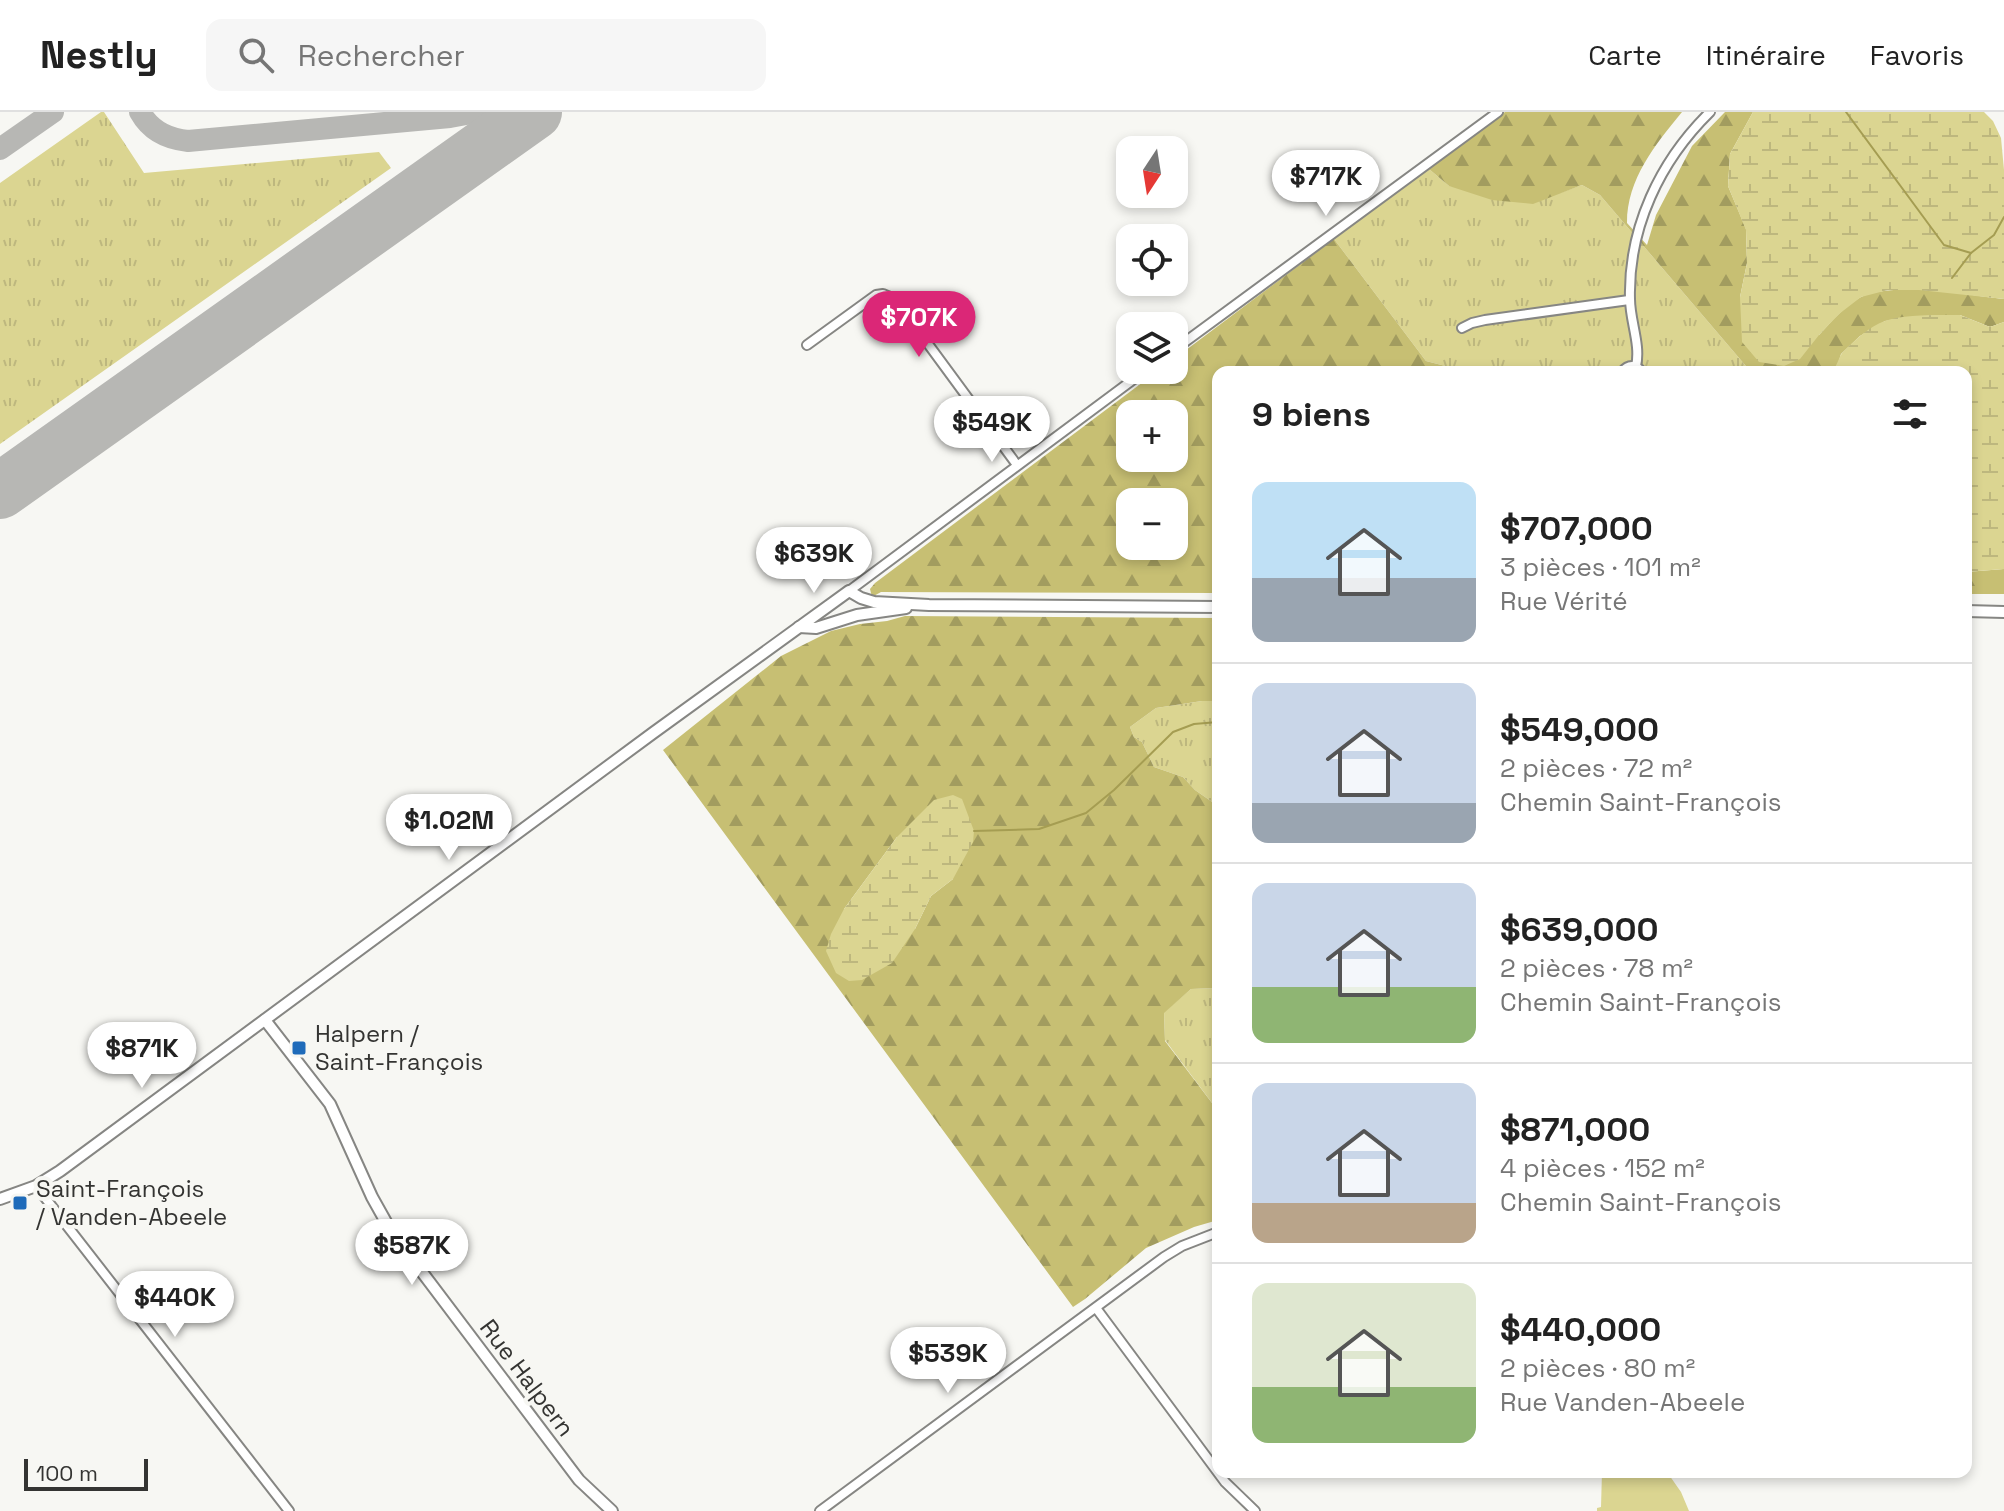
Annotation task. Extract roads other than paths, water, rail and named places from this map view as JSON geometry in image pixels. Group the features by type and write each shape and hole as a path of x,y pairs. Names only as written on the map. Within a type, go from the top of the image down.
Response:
{"street":[{"path":"1188,340 1498,112"},
{"path":"1639,366 1629,300 1636,243 1643,217 1653,190 1677,149 1710,112"},
{"path":"807,345 876,295 890,296 1017,465"},
{"path":"1462,328 1485,320 1629,300"},
{"path":"0,1199 36,1186 60,1171 1127,384"},
{"path":"849,591 874,602 929,605 1212,607"},
{"path":"799,627 816,628 857,615 929,605"},
{"path":"1972,611 2004,612"},
{"name":"Rue Halpern","path":"265,1020 330,1104 372,1197 391,1231 579,1480 612,1511"},
{"path":"36,1186 289,1511"},
{"path":"820,1511 1164,1257 1212,1234"},
{"path":"1096,1308 1212,1464"},
{"path":"1222,1478 1255,1511"}],"waterway":[{"path":"1846,112 1944,245 1971,253"},
{"path":"1952,278 1971,253 1994,235 2004,217"},
{"path":"974,831 1039,829 1086,813 1173,732 1194,724 1212,722"}],"place":[{"name":"Halpern / Saint-François","path":"299,1048"},
{"name":"Saint-François / Vanden-Abeele","path":"20,1203"}]}
